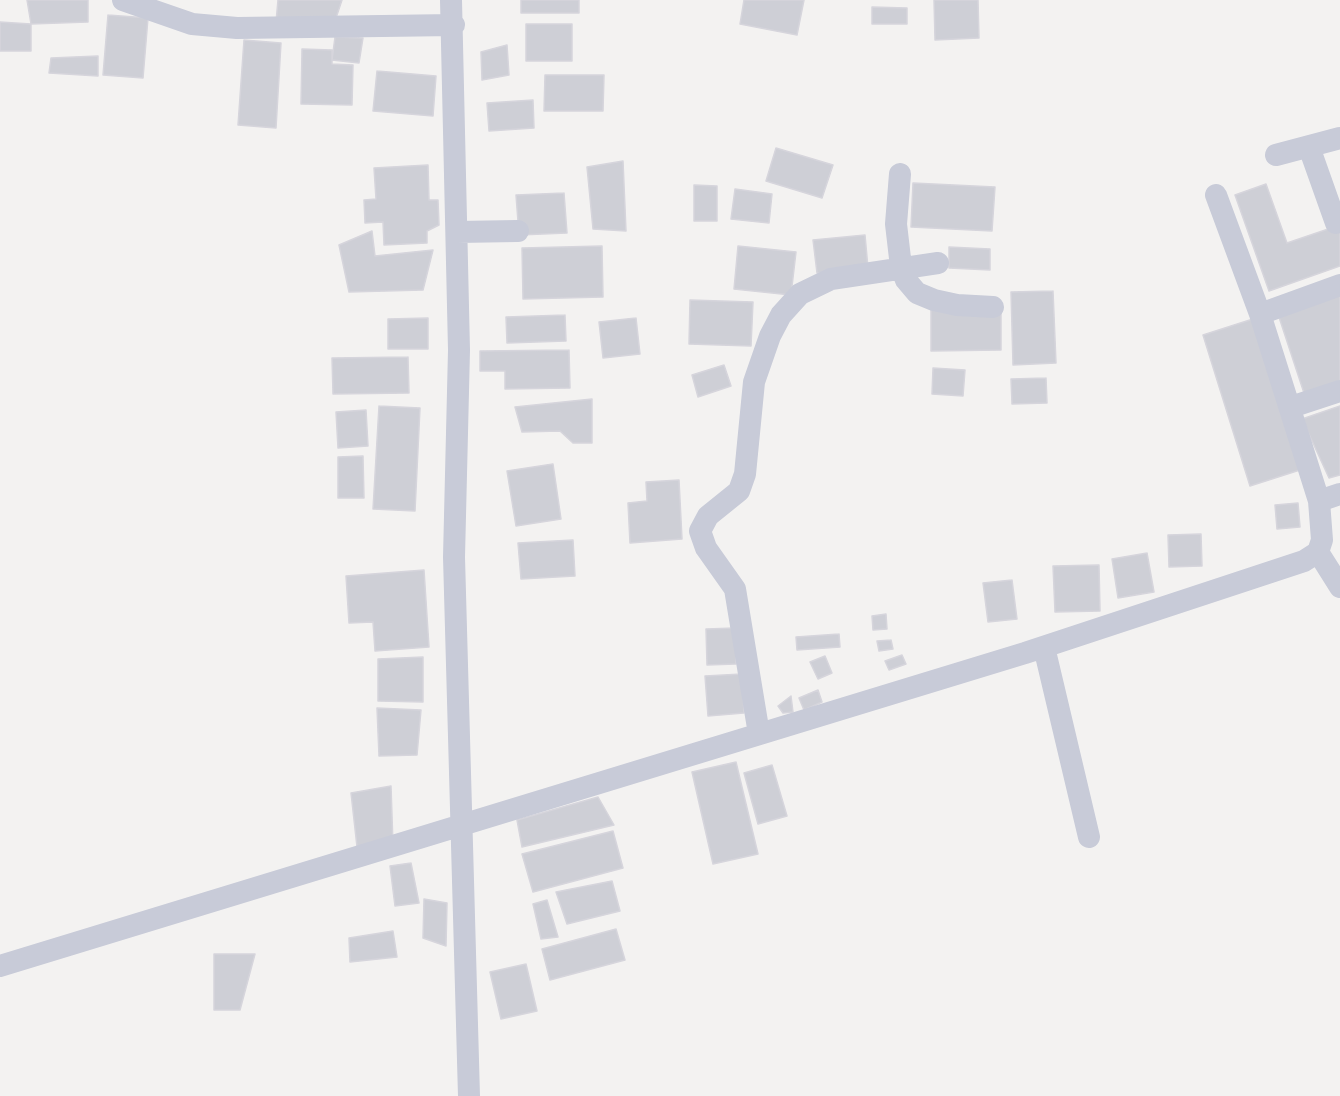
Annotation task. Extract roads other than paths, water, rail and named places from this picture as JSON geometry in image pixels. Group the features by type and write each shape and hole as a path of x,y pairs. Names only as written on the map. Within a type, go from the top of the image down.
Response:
{"street":[{"path":"123,0 192,24 237,28 454,25"},
{"path":"451,0 454,25 459,350 454,557 469,1096"},
{"path":"1276,155 1340,138"},
{"path":"1308,147 1336,223"},
{"path":"900,174 896,224 901,267 906,280 917,293 957,305 993,307"},
{"path":"1216,195 1291,407 1330,498 1318,552 1340,587"},
{"path":"457,232 518,231"},
{"path":"759,734 735,589 701,540 702,523 739,491 745,474 754,382 770,336 781,315 800,294 831,279 938,263"},
{"path":"1260,314 1340,285"},
{"path":"1291,407 1340,391"},
{"path":"0,966 1044,647 1291,567 1318,552"},
{"path":"1044,647 1089,837"}]}
